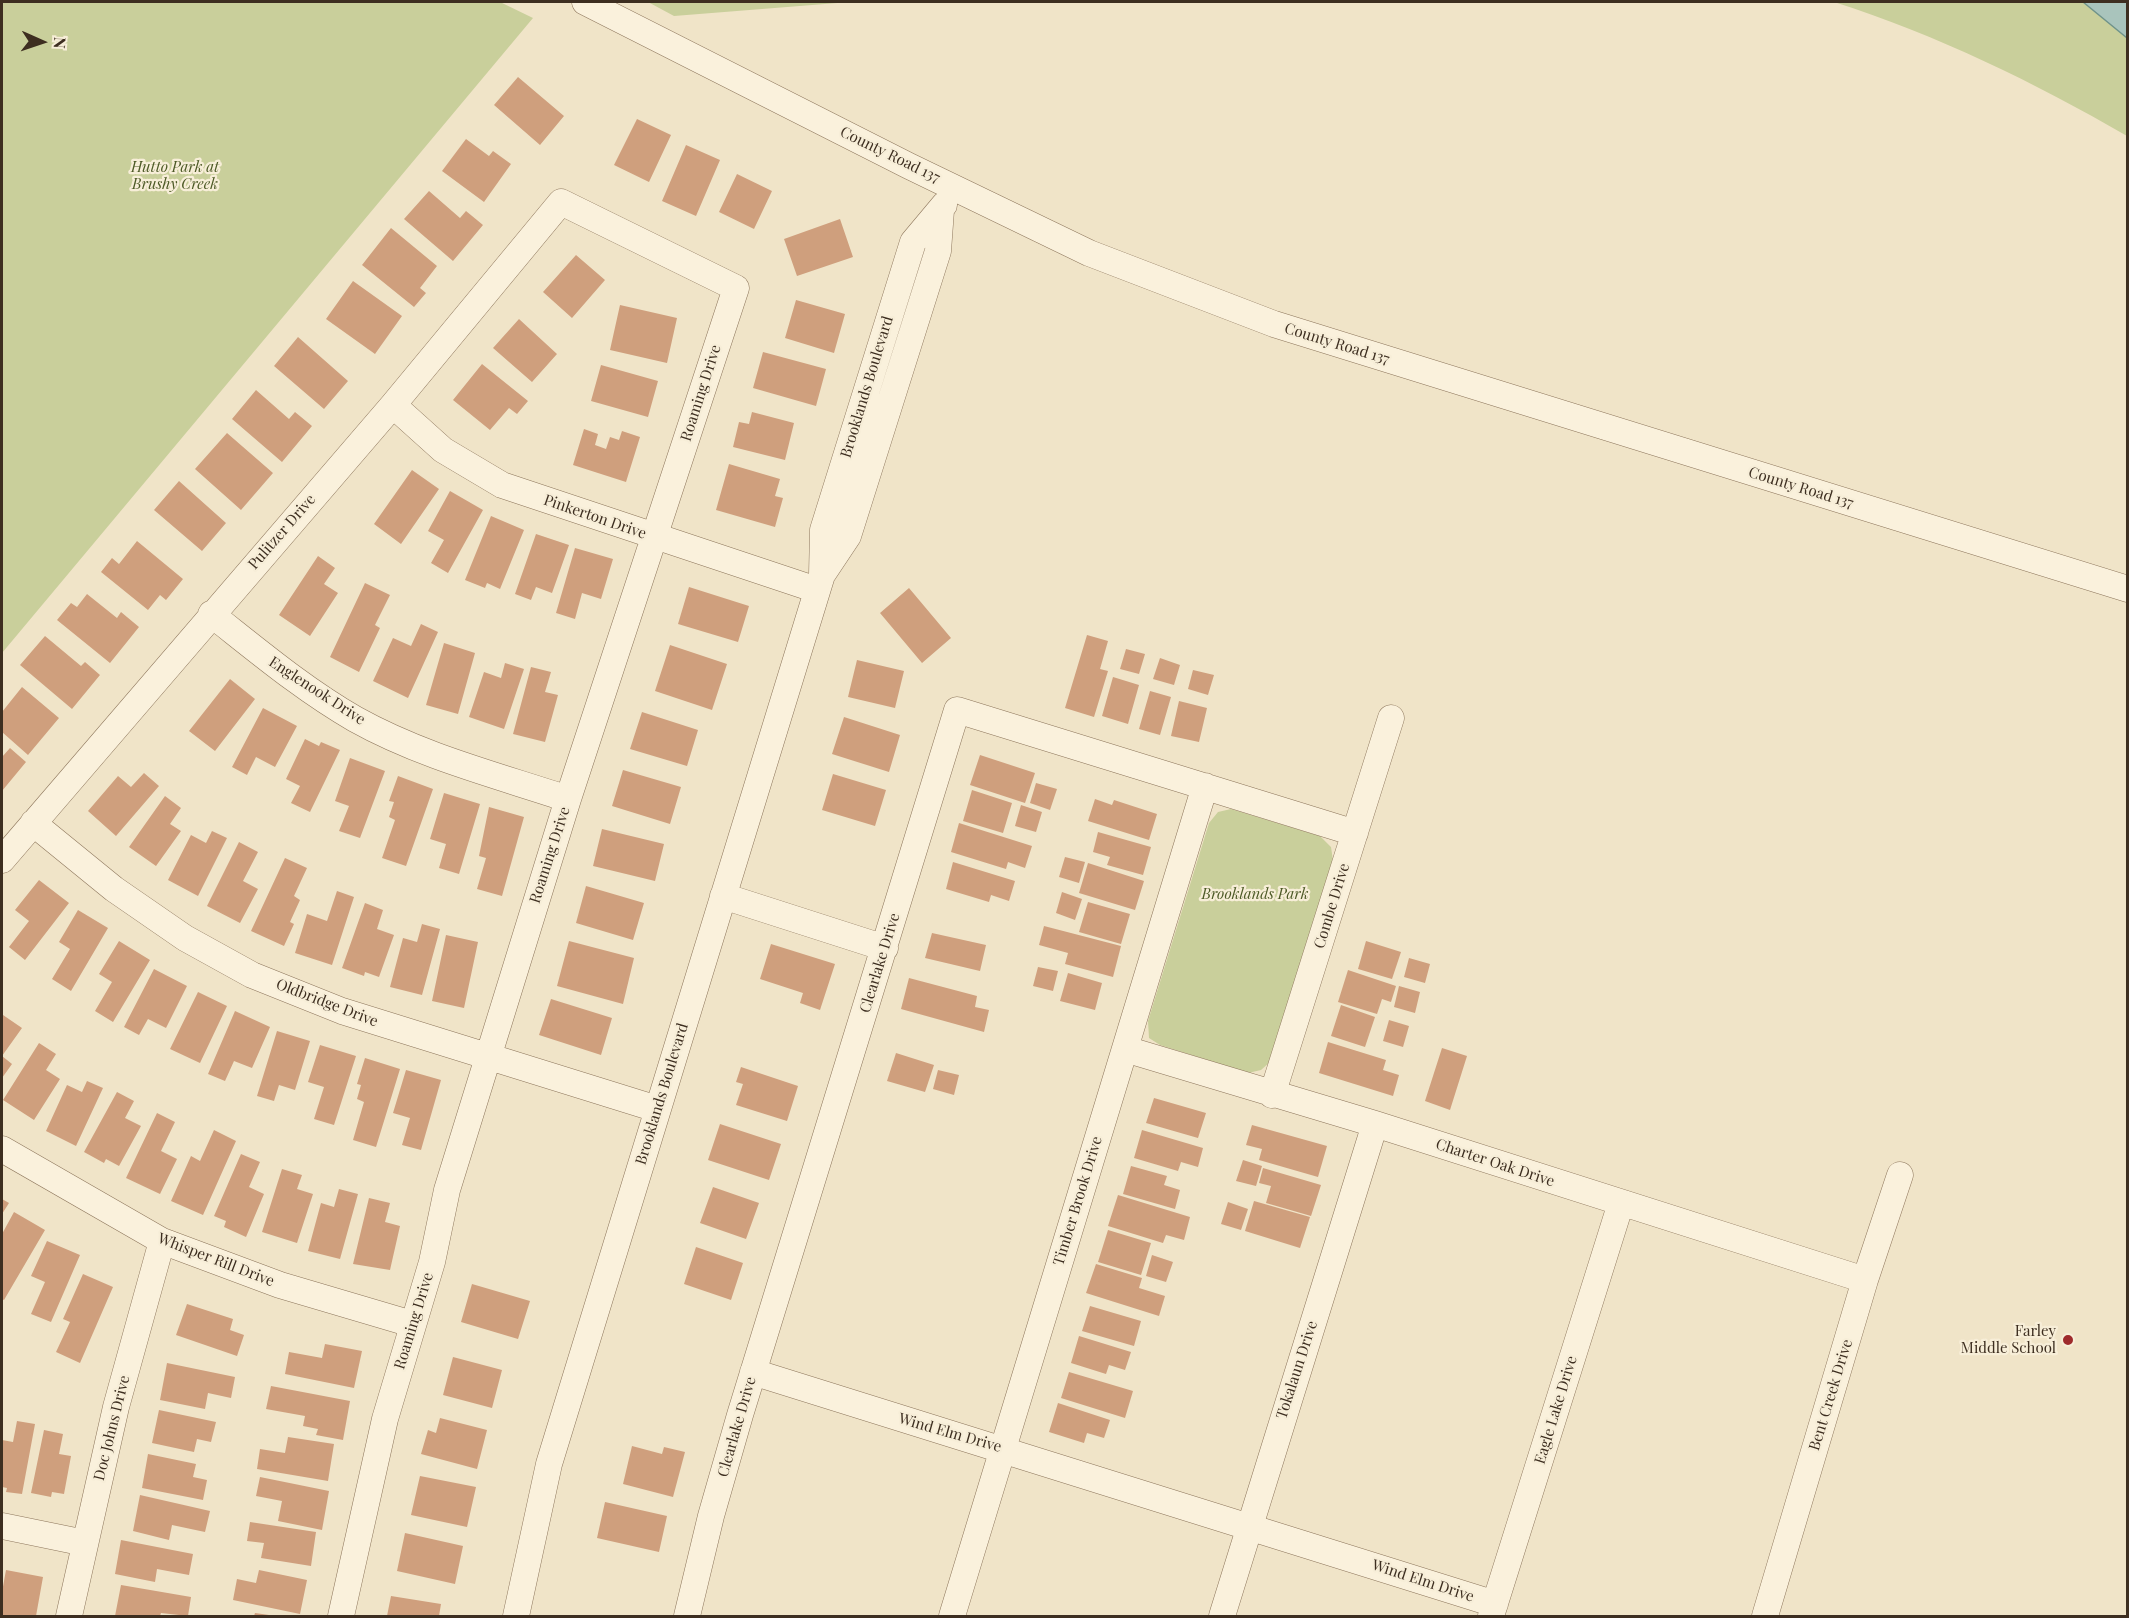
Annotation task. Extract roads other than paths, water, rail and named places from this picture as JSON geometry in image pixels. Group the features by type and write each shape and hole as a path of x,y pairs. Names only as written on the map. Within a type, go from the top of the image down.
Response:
{"street":[{"name":"County Road 137","path":"585,2 1089,254 1274,324 2127,589"},
{"name":"Brooklands Boulevard","path":"516,1617 549,1464 657,1109 819,583 848,536 938,251 941,210 954,186"},
{"name":"Pulitzer Drive","path":"2,860 211,614 393,405 561,202"},
{"name":"Roaming Drive","path":"340,1617 374,1462 412,1324 432,1262 447,1190 568,799 736,288 561,202"},
{"name":"Pinkerton Drive","path":"393,405 443,450 502,485 654,537 819,583"},
{"name":"Englenook Drive","path":"211,614 285,673 355,719 426,753 568,799"},
{"name":"Clearlake Drive","path":"687,1617 711,1516 753,1372 957,710 1355,833"},
{"name":"Combe Drive","path":"1272,1095 1391,718"},
{"name":"Timber Brook Drive","path":"952,1617 1001,1448 1205,786"},
{"name":"Oldbridge Drive","path":"33,823 114,890 185,938 252,975 342,1011 487,1059 657,1109"},
{"path":"723,896 885,948"},
{"name":"Charter Oak Drive","path":"1125,1049 1272,1095 1375,1124 1865,1280"},
{"name":"Tokalaun Drive","path":"1222,1617 1247,1527 1375,1124"},
{"name":"Whisper Rill Drive","path":"2,1149 162,1241 280,1284 412,1324"},
{"name":"Bent Creek Drive","path":"1765,1617 1865,1280 1900,1175"},
{"name":"Eagle Lake Drive","path":"1493,1610 1621,1203"},
{"name":"Doc Johns Drive","path":"69,1617 116,1407 162,1241"},
{"name":"Wind Elm Drive","path":"753,1372 1317,1548 1493,1610"},
{"path":"2,1526 85,1543"}],"water":[{"path":"2083,2 2127,2 2127,38"}],"place":[{"name":"Farley Middle School","path":"2068,1340"}],"park label":[{"name":"Hutto Park at Brushy Creek","path":"175,176"},
{"name":"Brooklands Park","path":"1255,894"}]}
